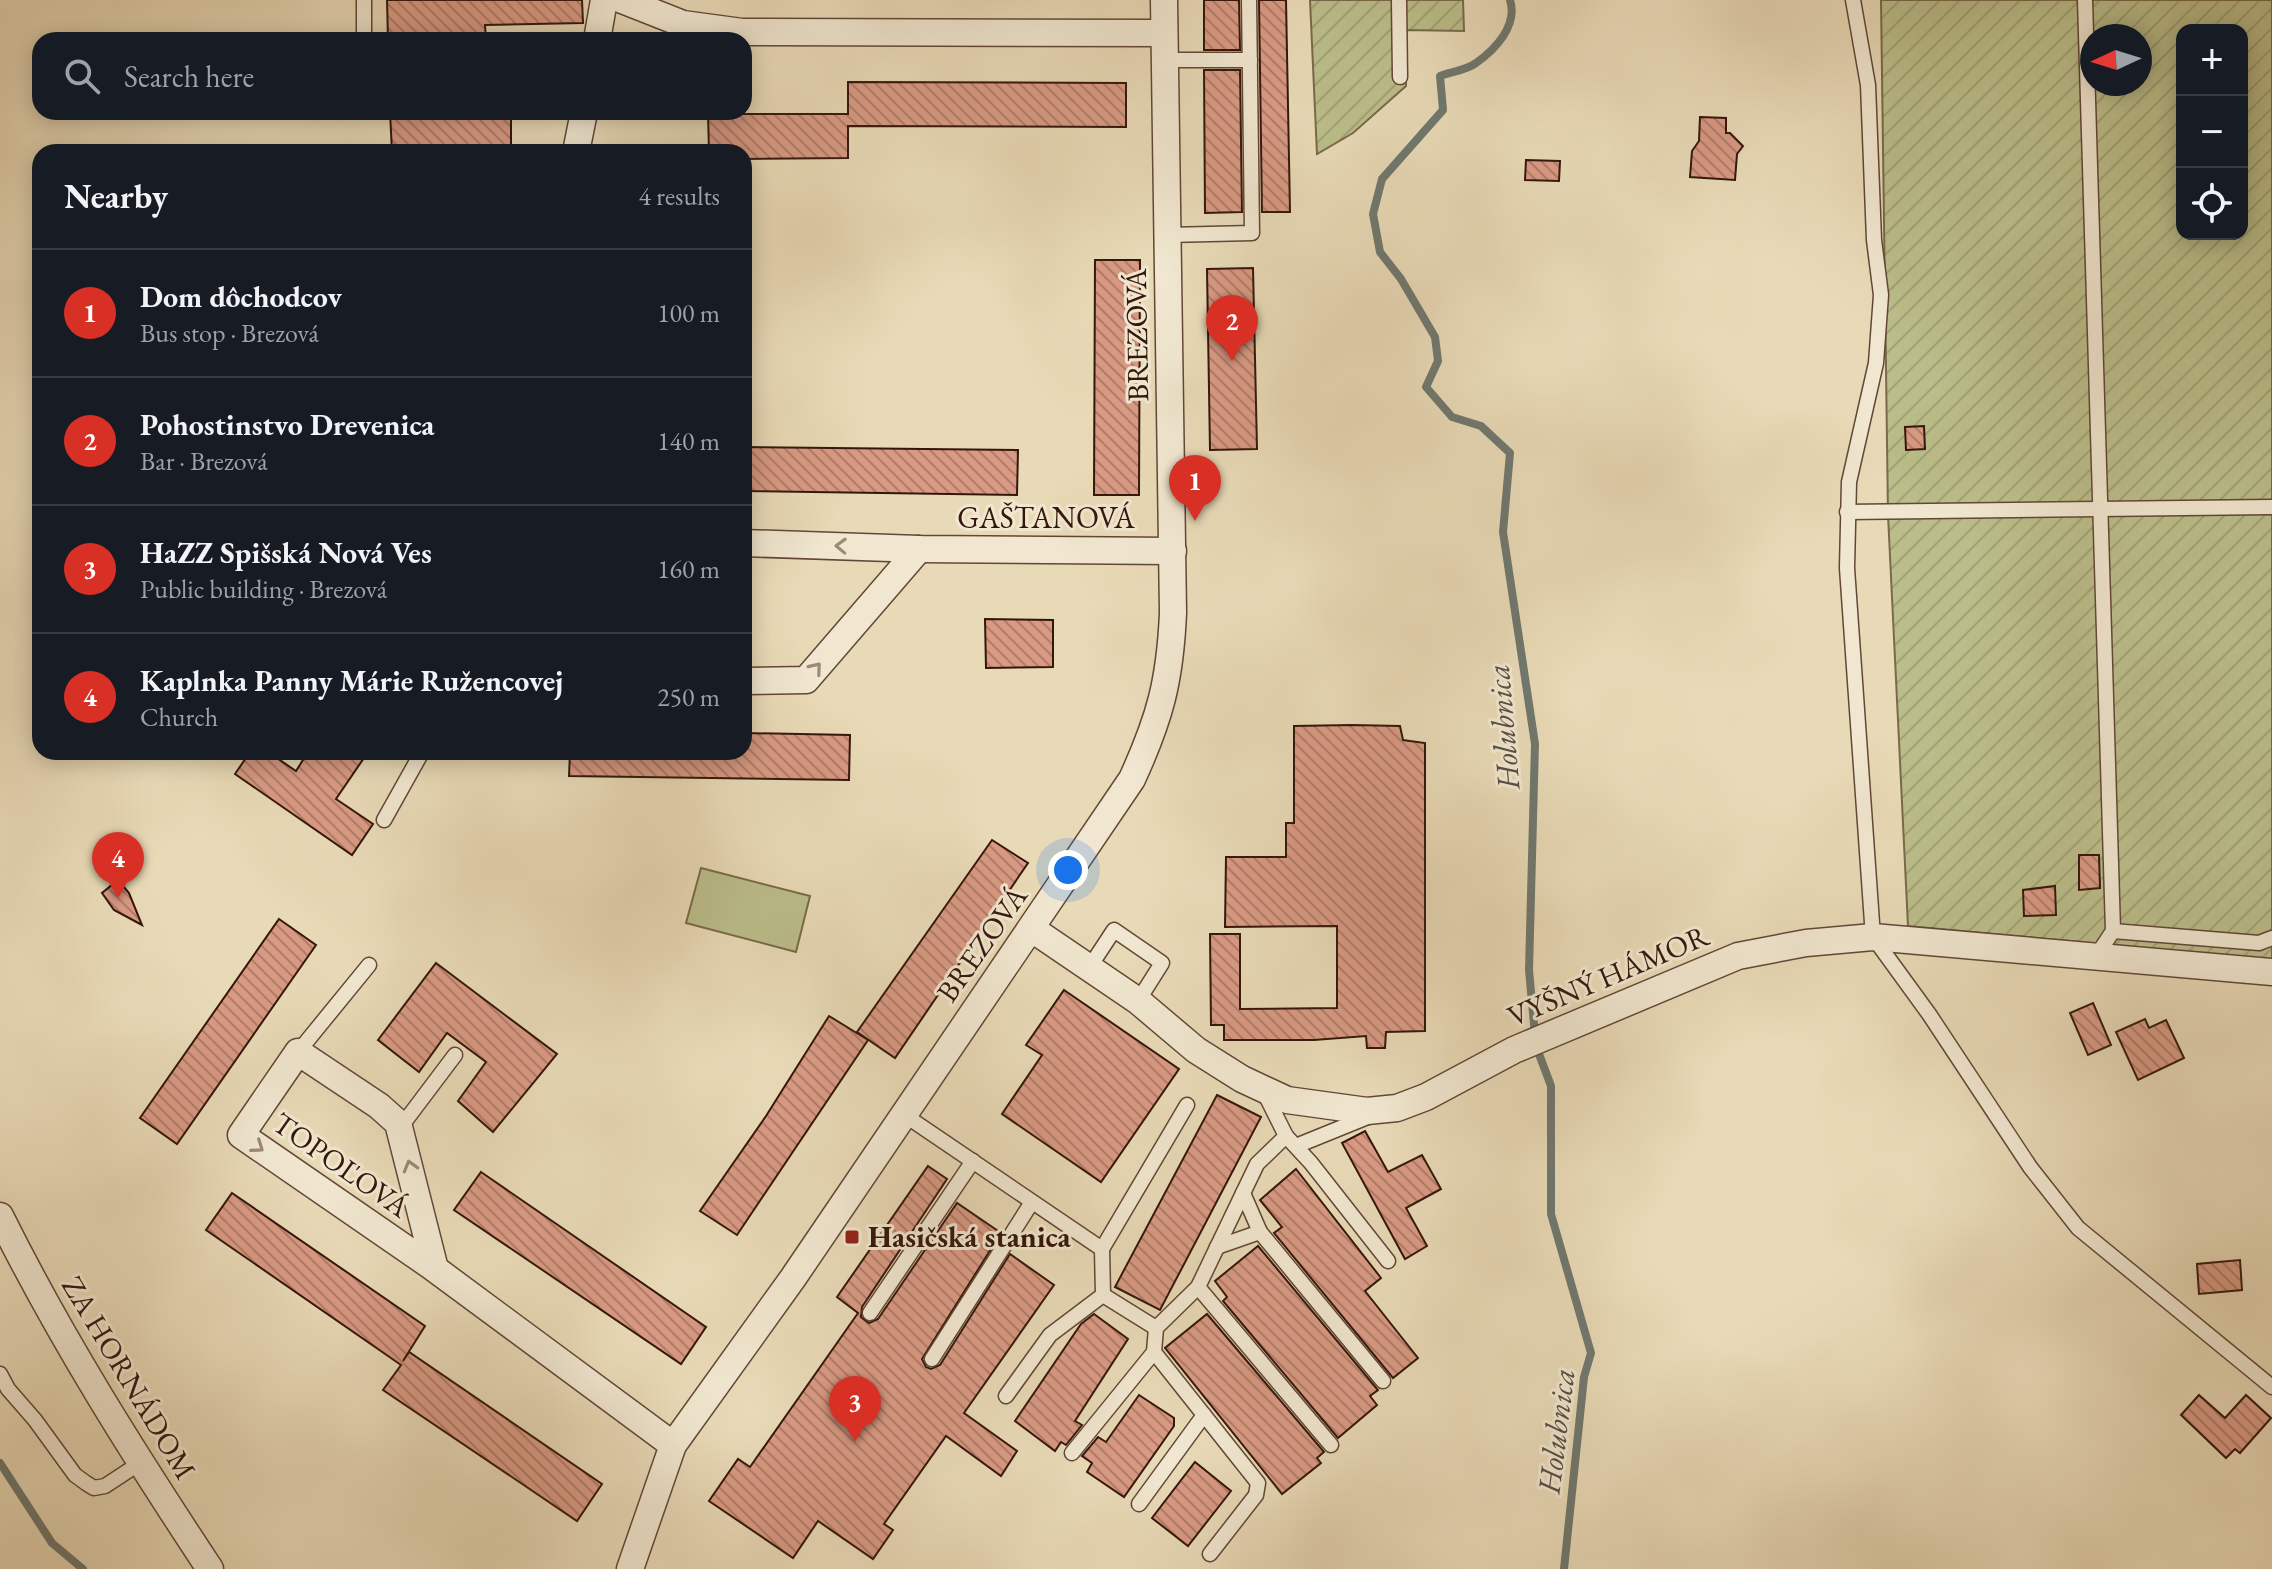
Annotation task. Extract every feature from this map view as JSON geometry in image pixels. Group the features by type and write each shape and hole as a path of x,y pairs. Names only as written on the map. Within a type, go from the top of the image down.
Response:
{"street":[{"path":"598,32 604,0"},
{"path":"622,0 683,24 742,32"},
{"name":"BREZOVÁ","path":"630,1569 673,1445 793,1278 1032,929 1132,779 1148,744 1169,676 1172,624 1164,0"},
{"path":"752,32 1164,33"},
{"path":"578,144 582,120"},
{"name":"GAŠTANOVÁ","path":"752,543 919,549 1173,551"},
{"name":"GAŠTANOVÁ","path":"752,681 806,680 919,549"},
{"name":"VYŠNÝ HÁMOR","path":"1032,929 1138,1001 1196,1050 1261,1087 1287,1100 1367,1111 1397,1108 1426,1097 1514,1050 1738,956 1806,943 1873,937 2272,972"},
{"path":"298,1052 379,1106 398,1123"},
{"name":"TOPOĽOVÁ","path":"298,1052 241,1135 435,1269 673,1445"},
{"name":"TOPOĽOVÁ","path":"398,1123 435,1269"},
{"name":"ZA HORNÁDOM","path":"0,1216 69,1346 140,1463 210,1569"}],"lane":[{"path":"364,0 364,32"},
{"path":"1167,235 1252,233 1249,0"},
{"path":"1399,0 1400,77"},
{"path":"1853,0 1868,85 1874,240 1881,295 1881,328 1876,363 1849,482 1847,512 1847,568 1873,937 1929,1014 2030,1167 2078,1228 2272,1387"},
{"path":"2085,0 2113,931 2097,955"},
{"path":"1165,60 1250,60"},
{"path":"1847,512 2272,507"},
{"path":"384,820 418,760"},
{"path":"1089,968 1114,930 1162,963 1138,1001"},
{"path":"2113,931 2259,943 2272,938"},
{"path":"298,1052 369,965"},
{"path":"398,1123 406,1120 455,1055"},
{"path":"1261,1087 1291,1141 1388,1261"},
{"path":"1103,1295 1102,1249 1187,1105"},
{"path":"1072,1453 1154,1352 1156,1328 1198,1287 1257,1164 1291,1141 1387,1109"},
{"path":"903,1114 1102,1249"},
{"path":"870,1313 973,1161"},
{"path":"1243,1193 1260,1232 1383,1381"},
{"path":"932,1359 1032,1202"},
{"path":"1217,1247 1260,1232"},
{"path":"1198,1287 1331,1445"},
{"path":"1103,1295 1156,1328"},
{"path":"1006,1396 1050,1335 1103,1295"},
{"path":"1154,1352 1258,1483 1256,1495 1210,1554"},
{"path":"0,1374 8,1389 75,1475 86,1483 94,1488 105,1486 140,1463"},
{"path":"1139,1504 1204,1415"}],"green space":[{"path":"1310,0 1463,0 1464,31 1406,30 1406,86 1353,133 1317,154"},
{"path":"1881,0 2272,0 2272,960 1908,926 1888,515"},
{"path":"701,868 810,896 796,952 686,923"}],"building":[{"path":"387,0 582,0 583,23 485,25 485,32 388,32"},
{"path":"1204,0 1239,0 1240,50 1204,50"},
{"path":"1259,0 1286,0 1290,212 1262,212"},
{"path":"1204,70 1240,70 1242,212 1205,213"},
{"path":"848,82 1126,83 1126,127 848,126 848,158 752,159 752,144 709,144 708,120 752,120 752,114 848,114"},
{"path":"1700,117 1726,118 1726,133 1730,133 1743,146 1737,154 1735,180 1690,177 1692,151 1699,141"},
{"path":"390,120 511,120 511,144 392,144"},
{"path":"1526,160 1560,161 1559,181 1525,180"},
{"path":"1095,260 1140,260 1139,495 1094,495"},
{"path":"1253,268 1257,449 1210,450 1207,269"},
{"path":"1924,426 1925,449 1906,450 1905,427"},
{"path":"752,447 1018,450 1017,495 752,491"},
{"path":"985,619 1053,620 1053,667 986,668"},
{"path":"1294,726 1400,726 1403,740 1425,743 1425,1031 1386,1032 1385,1048 1367,1048 1366,1036 1314,1040 1224,1040 1224,1025 1211,1025 1210,934 1240,934 1240,1009 1337,1008 1337,926 1225,927 1226,857 1286,857 1286,823 1294,823"},
{"path":"752,733 850,735 849,780 569,776 570,760 752,760"},
{"path":"245,760 280,760 296,771 303,760 363,760 336,799 373,824 352,855 235,774"},
{"path":"992,840 1028,863 895,1058 857,1032"},
{"path":"2079,855 2099,855 2100,888 2079,890"},
{"path":"118,880 129,893 142,925 114,910 102,893"},
{"path":"2055,886 2056,915 2024,916 2023,890"},
{"path":"279,919 316,945 177,1144 140,1118"},
{"path":"436,963 557,1054 493,1132 458,1101 486,1062 447,1033 419,1072 378,1040"},
{"path":"1064,990 1179,1069 1101,1182 1002,1114 1042,1055 1026,1045"},
{"path":"2093,1003 2111,1045 2088,1055 2070,1013"},
{"path":"829,1016 868,1040 737,1235 700,1211 766,1116"},
{"path":"2145,1019 2149,1028 2166,1020 2184,1058 2138,1080 2116,1032"},
{"path":"1217,1095 1261,1117 1160,1310 1115,1287"},
{"path":"1365,1131 1388,1172 1422,1155 1441,1189 1406,1208 1427,1246 1405,1259 1342,1143"},
{"path":"928,1166 947,1179 862,1307 861,1317 869,1323 878,1319 957,1203 1001,1233 922,1359 931,1369 940,1365 1010,1254 1054,1285 964,1413 1017,1451 1001,1476 946,1436 884,1524 893,1530 873,1559 818,1521 793,1558 709,1501 738,1459 750,1467 858,1313 837,1297"},
{"path":"1296,1169 1381,1278 1365,1291 1418,1358 1393,1378 1274,1233 1282,1227 1260,1200"},
{"path":"481,1172 706,1327 681,1364 454,1210"},
{"path":"232,1193 425,1326 403,1361 409,1352 602,1484 577,1521 383,1390 401,1365 206,1230"},
{"path":"1258,1246 1378,1390 1370,1396 1377,1405 1338,1438 1223,1301 1227,1297 1215,1281"},
{"path":"2240,1260 2242,1290 2199,1294 2197,1264"},
{"path":"1094,1314 1128,1339 1075,1421 1082,1425 1066,1445 1061,1442 1055,1451 1015,1421 1081,1324"},
{"path":"1207,1314 1324,1452 1317,1458 1321,1463 1282,1494 1165,1348"},
{"path":"1139,1395 1174,1418 1174,1426 1124,1497 1087,1472 1092,1463 1082,1456 1098,1437 1106,1442"},
{"path":"2199,1395 2225,1418 2246,1395 2271,1418 2240,1453 2235,1449 2226,1458 2181,1415"},
{"path":"1195,1462 1231,1491 1188,1546 1152,1518"}],"waterway":[{"name":"Holubnica","path":"1510,0 1511,18 1498,44 1472,65 1440,76 1443,110 1382,179 1373,214 1380,252 1401,279 1435,337 1438,361 1426,387 1452,417 1481,426 1510,453 1503,532 1535,744 1529,970 1536,1046 1551,1086 1551,1214 1591,1353 1584,1377 1564,1569"},
{"path":"0,1463 52,1543 83,1569"}],"place":[{"name":"Pohostinstvo Drevenica","path":"1232,361"},
{"name":"Dom dôchodcov","path":"1195,521"},
{"name":"Kaplnka Panny Márie Ružencovej","path":"118,898"},
{"name":"Hasičská stanica","path":"852,1237"},
{"name":"HaZZ Spišská Nová Ves","path":"855,1442"}]}
